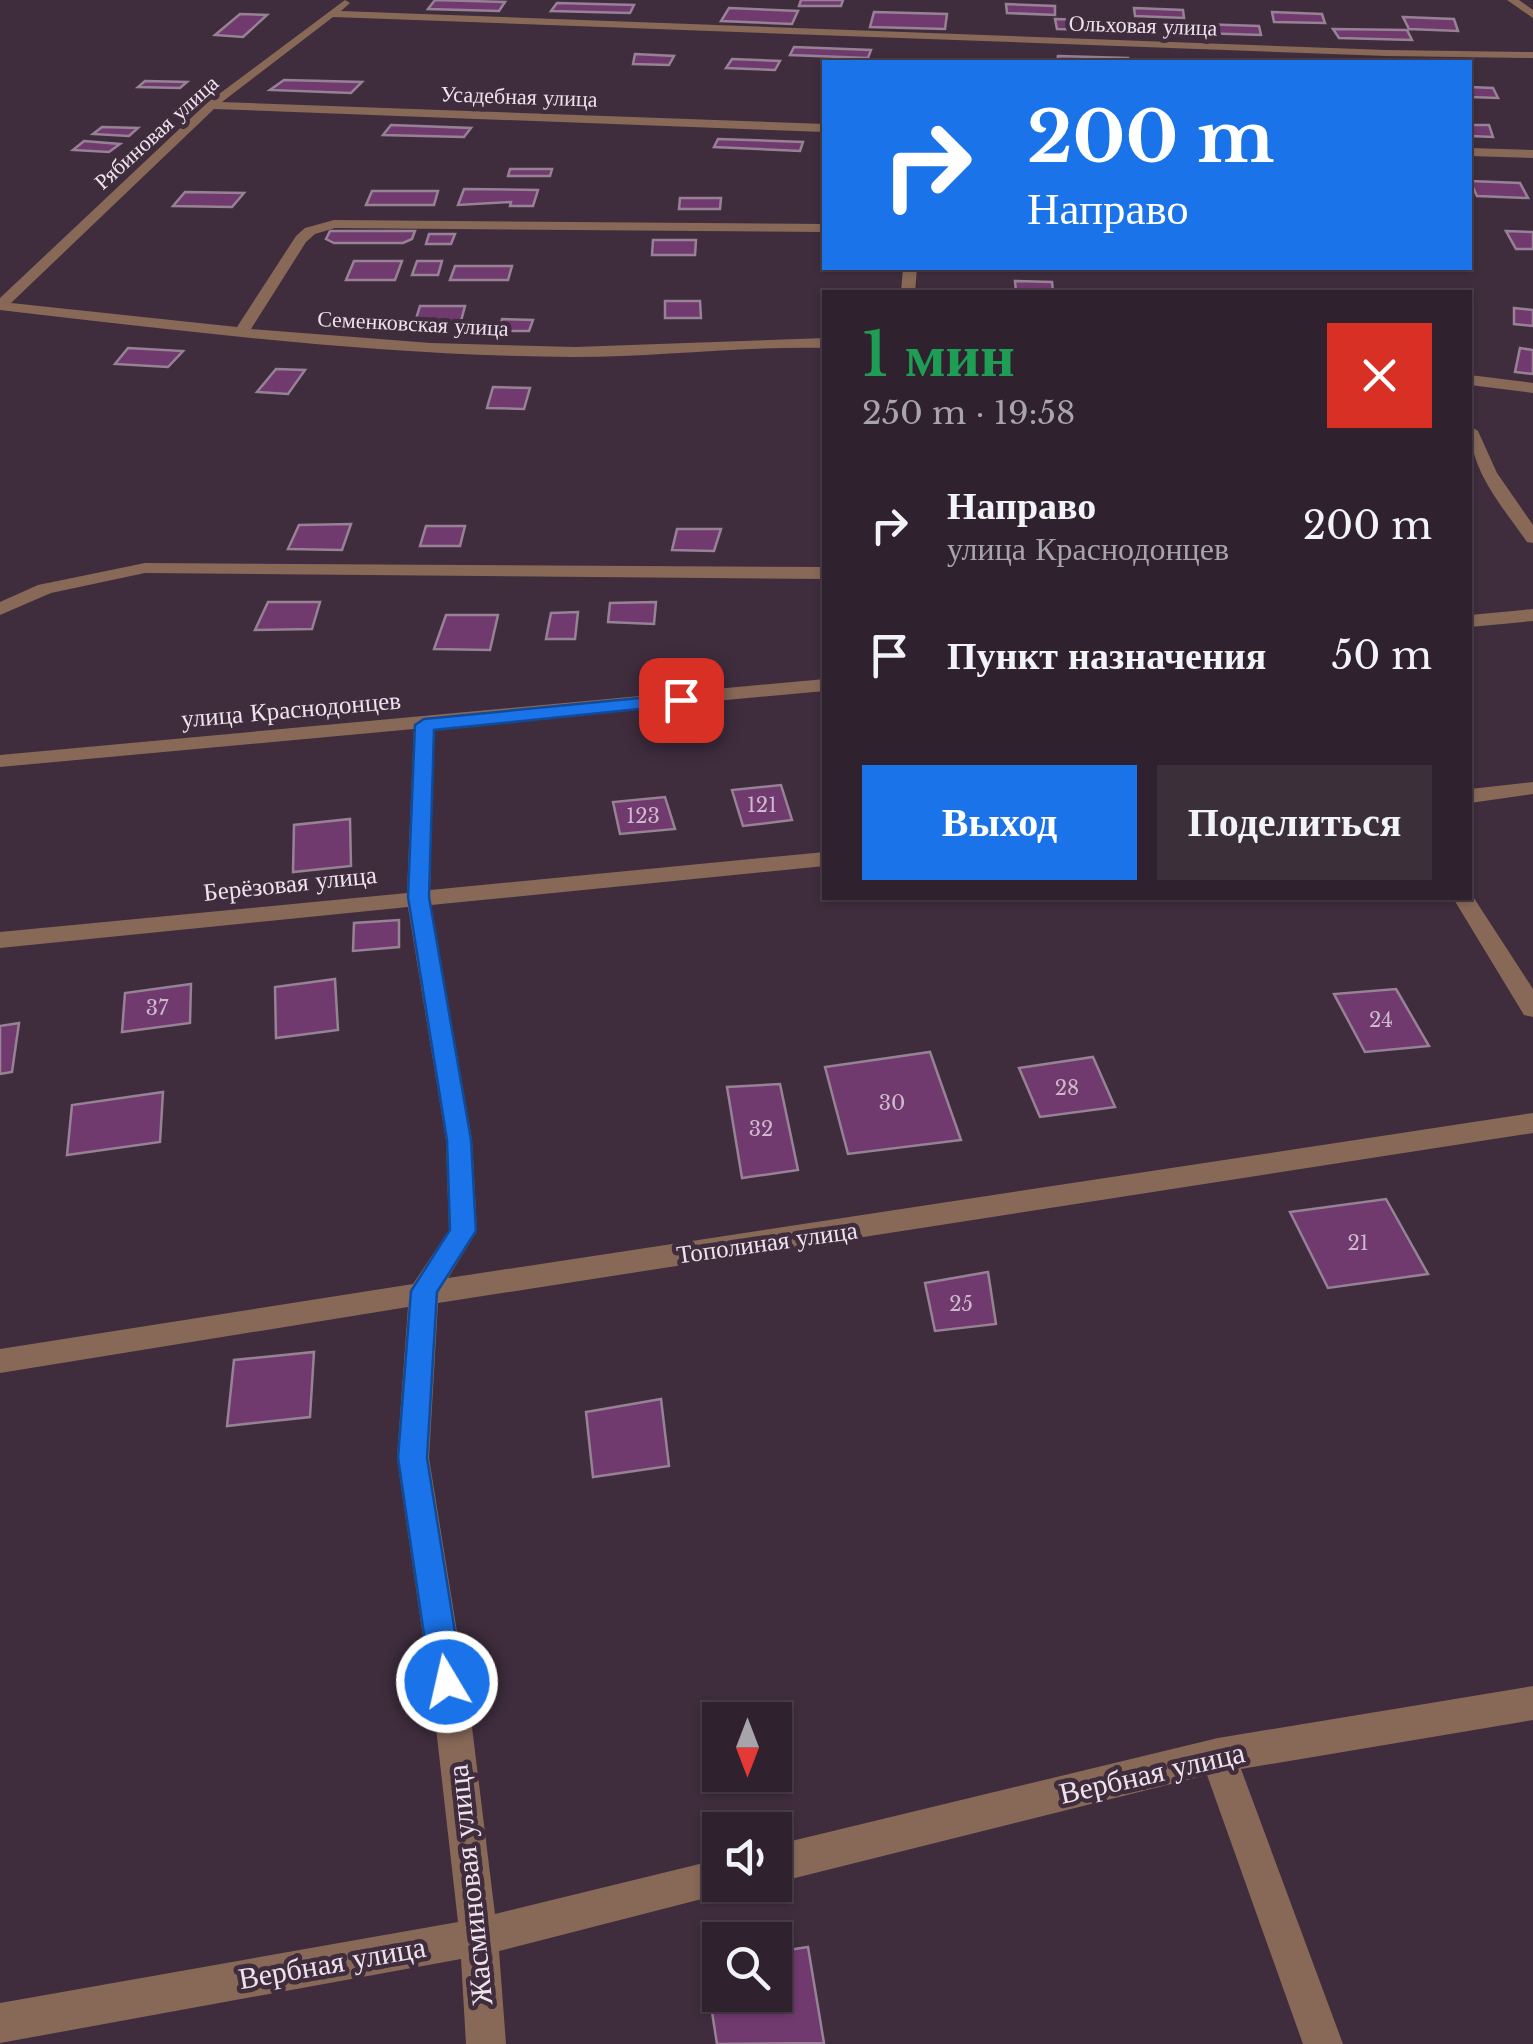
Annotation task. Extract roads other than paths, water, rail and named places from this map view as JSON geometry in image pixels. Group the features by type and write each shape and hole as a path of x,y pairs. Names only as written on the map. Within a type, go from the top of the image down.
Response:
{"street":[{"name":"Рябиновая улица","path":"0,306 211,105 349,0"},
{"path":"1512,0 1533,14"},
{"name":"Ольховая улица","path":"332,14 1386,54 1533,55"},
{"name":"Усадебная улица","path":"211,105 822,128"},
{"path":"1472,152 1533,154"},
{"path":"242,333 301,239 310,231 334,224 822,228"},
{"name":"Семенковская улица","path":"0,306 390,345 579,352 767,341 822,343"},
{"path":"1472,380 1533,388"},
{"path":"1472,435 1489,472 1533,538"},
{"path":"0,609 44,588 145,568 822,572"},
{"path":"1480,620 1533,614"},
{"name":"улица Краснодонцев","path":"0,760 424,725 822,686"},
{"name":"Жасминовая улица","path":"424,725 418,897 459,1140 463,1231 424,1291 413,1458 453,1719 479,1937 486,2044"},
{"path":"1472,796 1533,788"},
{"name":"Берёзовая улица","path":"0,940 822,859"},
{"path":"1466,900 1533,1009"},
{"name":"Тополиная улица","path":"0,1361 424,1291 862,1229 1533,1122"},
{"name":"Вербная улица","path":"792,1860 1218,1756 1533,1703"},
{"path":"1218,1756 1323,2044"},
{"name":"Вербная улица","path":"0,2022 479,1937 702,1882"}]}
